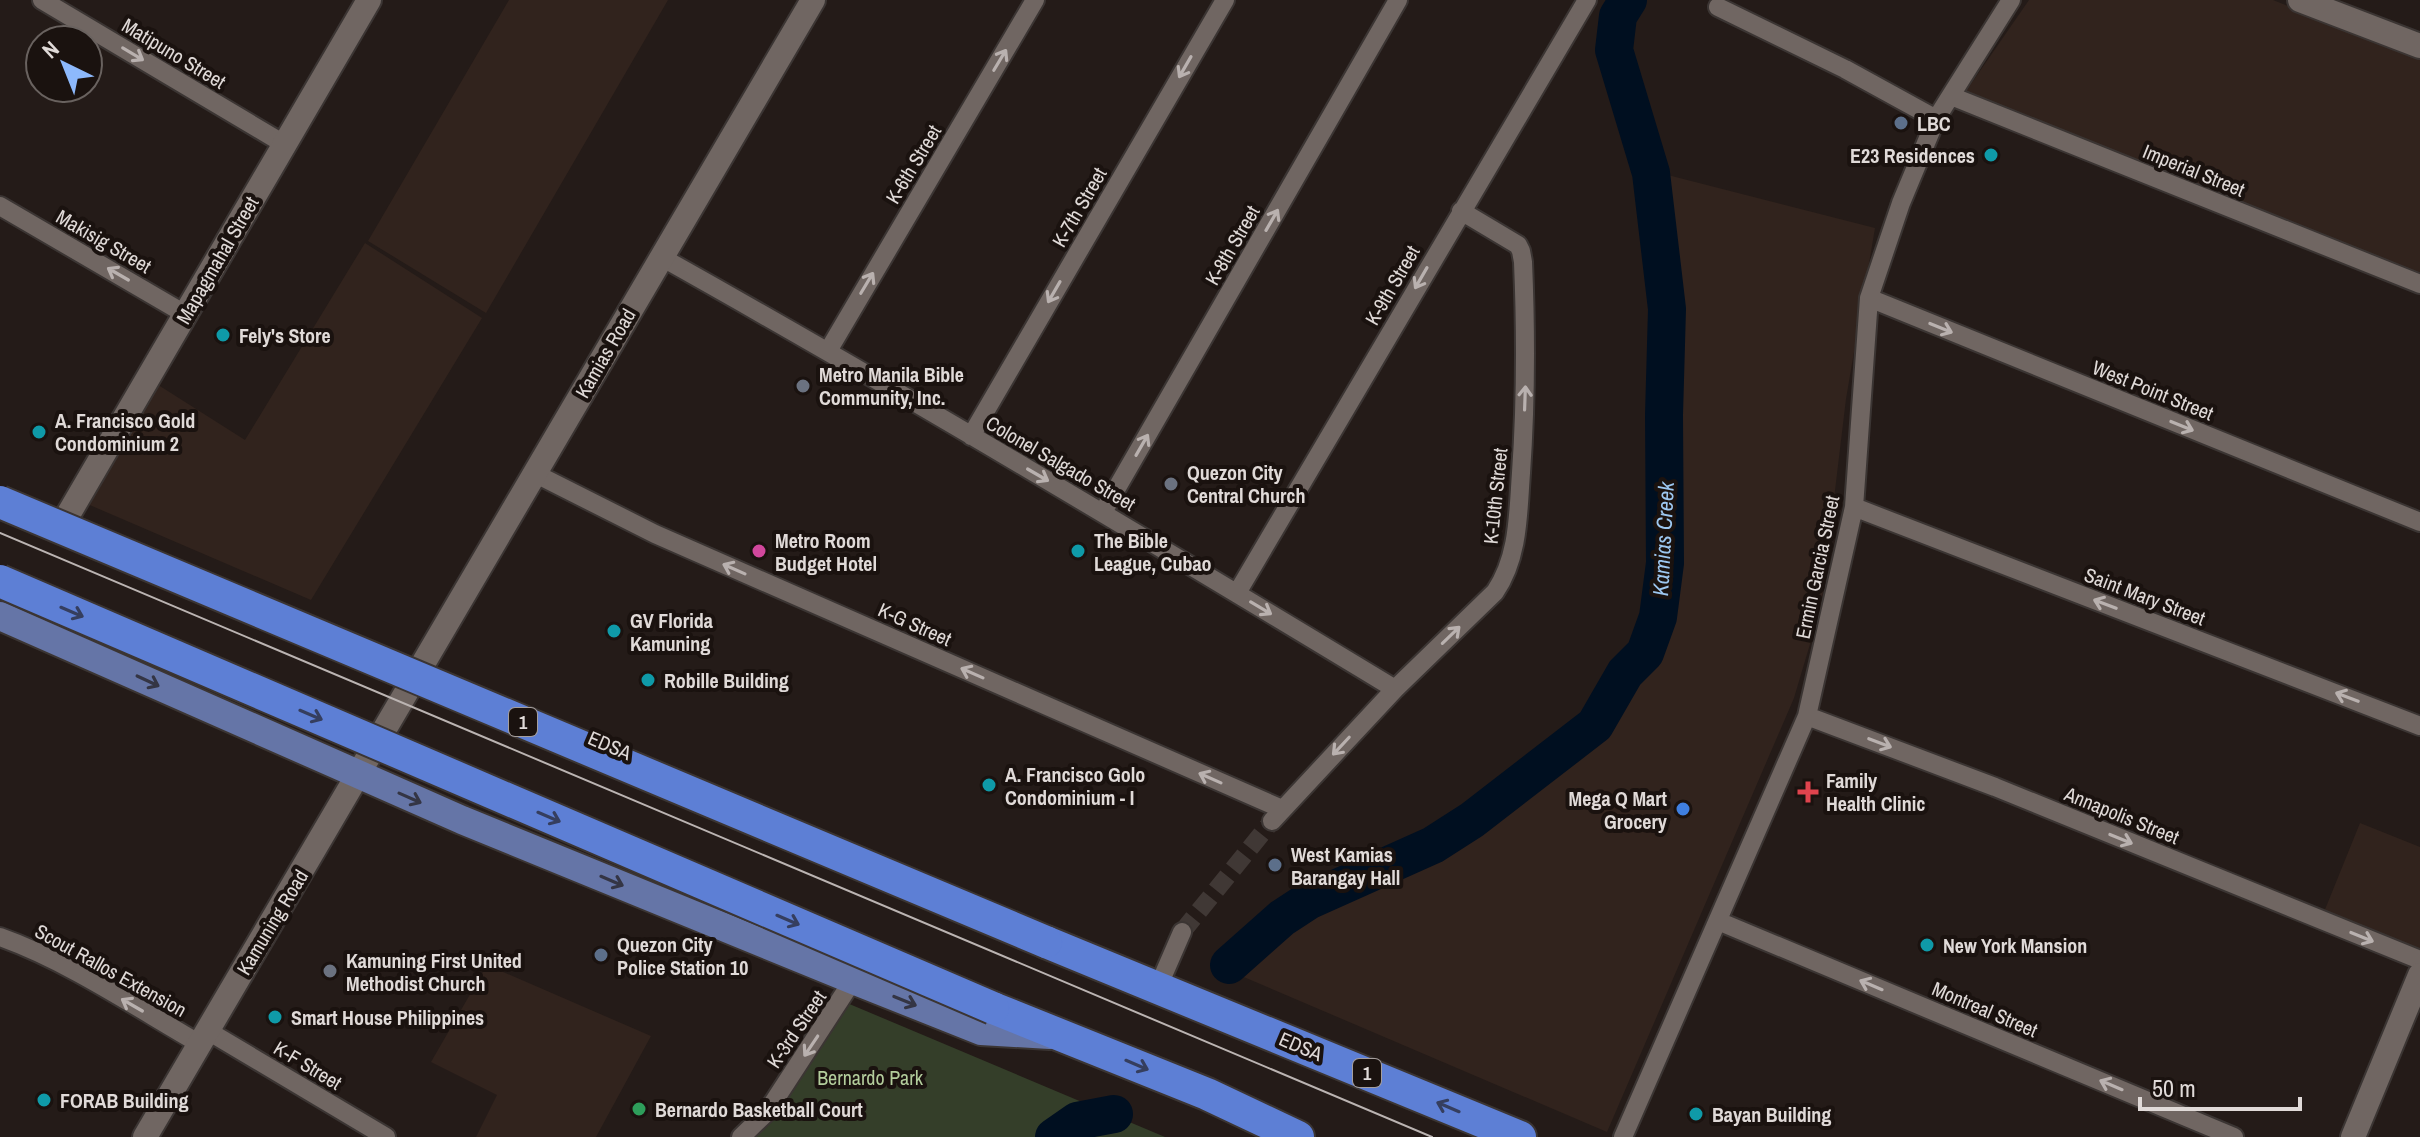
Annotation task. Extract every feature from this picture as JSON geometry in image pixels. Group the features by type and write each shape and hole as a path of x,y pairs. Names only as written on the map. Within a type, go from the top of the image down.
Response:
{"highway":[{"name":"EDSA","path":"0,502 1046,942 1520,1137"},
{"path":"0,581 993,1008 1207,1094 1292,1136"}],"main road":[{"name":"Mapagmahal Street","path":"65,520 369,0"},
{"name":"Kamias Road","path":"397,706 813,0"},
{"path":"2300,0 2420,46"},
{"name":"EDSA","path":"0,492 1162,978 1215,1010"},
{"path":"0,616 462,820 981,1031 1067,1036"},
{"name":"Kamuning Road","path":"145,1137 397,706"},
{"path":"2353,1137 2420,975"}],"street":[{"name":"Matipuno Street","path":"42,0 284,144"},
{"name":"K-6th Street","path":"828,351 1035,0"},
{"name":"K-7th Street","path":"971,436 1225,0"},
{"name":"K-8th Street","path":"1103,512 1398,0"},
{"name":"K-9th Street","path":"1237,593 1587,0"},
{"name":"Ermin Garcia Street","path":"1623,1137 1807,716 1854,507 1869,298 1901,203 1936,119 2011,0"},
{"path":"1718,7 1845,69 1936,119"},
{"name":"Imperial Street","path":"1951,96 2420,284"},
{"name":"Makisig Street","path":"0,206 185,314"},
{"name":"K-10th Street","path":"1277,815 1395,689 1495,592 1506,576 1517,531 1527,351 1521,251 1512,241 1461,211"},
{"name":"Colonel Salgado Street","path":"661,257 1103,512 1395,689"},
{"name":"West Point Street","path":"1869,298 2420,522"},
{"name":"K-G Street","path":"534,473 655,534 1277,815"},
{"name":"Saint Mary Street","path":"1854,507 2420,726"},
{"name":"Annapolis Street","path":"1807,716 1995,787 2420,960"},
{"name":"Montreal Street","path":"1718,921 2234,1137"},
{"path":"1162,978 1182,932"},
{"name":"Scout Rallos Extension","path":"0,937 24,946 204,1037"},
{"name":"K-3rd Street","path":"741,1137 767,1112 853,980"},
{"name":"K-F Street","path":"204,1037 378,1135"}],"shaded area":[{"path":"509,0 668,0 486,313 368,241"},
{"path":"2029,0 2273,0 2420,59 2420,276 1964,94"},
{"path":"1656,172 1875,228 1846,399 1821,607 1794,698 1607,1132 1239,975 1261,941 1281,925 1445,844 1596,738 1647,658 1671,567 1676,385 1665,216"},
{"path":"365,243 482,318 311,600 85,503 152,381 245,440"},
{"path":"2360,823 2420,847 2420,950 2324,912"},
{"path":"487,965 651,1036 596,1137 476,1137 497,1095 431,1062"}],"green space":[{"name":"Bernardo Park","path":"847,1003 1165,1137 756,1137"}],"waterway":[{"name":"Kamias Creek","path":"1229,965 1282,918 1308,901 1433,845 1472,820 1595,725 1625,673 1645,653 1658,617 1665,563 1667,309 1651,173 1614,50 1618,16 1628,0"},
{"name":"Kamias Creek","path":"1054,1137 1077,1121 1114,1114"}],"tunnel":[{"path":"1182,932 1272,821"}],"tram line":[{"path":"0,533 1432,1137"}],"place":[{"name":"LBC","path":"1901,123"},
{"name":"E23 Residences","path":"1991,155"},
{"name":"Fely's Store","path":"223,335"},
{"name":"Metro Manila Bible Community, Inc.","path":"803,386"},
{"name":"A. Francisco Gold Condominium 2","path":"39,432"},
{"name":"Quezon City Central Church","path":"1171,484"},
{"name":"Metro Room Budget Hotel","path":"759,551"},
{"name":"The Bible League, Cubao","path":"1078,551"},
{"name":"GV Florida Kamuning","path":"614,631"},
{"name":"Robille Building","path":"648,680"},
{"name":"A. Francisco Golo Condominium - I","path":"989,785"},
{"name":"Family Health Clinic","path":"1808,792"},
{"name":"Mega Q Mart Grocery","path":"1683,809"},
{"name":"West Kamias Barangay Hall","path":"1275,865"},
{"name":"New York Mansion","path":"1927,945"},
{"name":"Quezon City Police Station 10","path":"601,955"},
{"name":"Kamuning First United Methodist Church","path":"330,971"},
{"name":"Smart House Philippines","path":"275,1017"},
{"name":"FORAB Building","path":"44,1100"},
{"name":"Bernardo Basketball Court","path":"639,1109"},
{"name":"Bayan Building","path":"1696,1114"}]}
